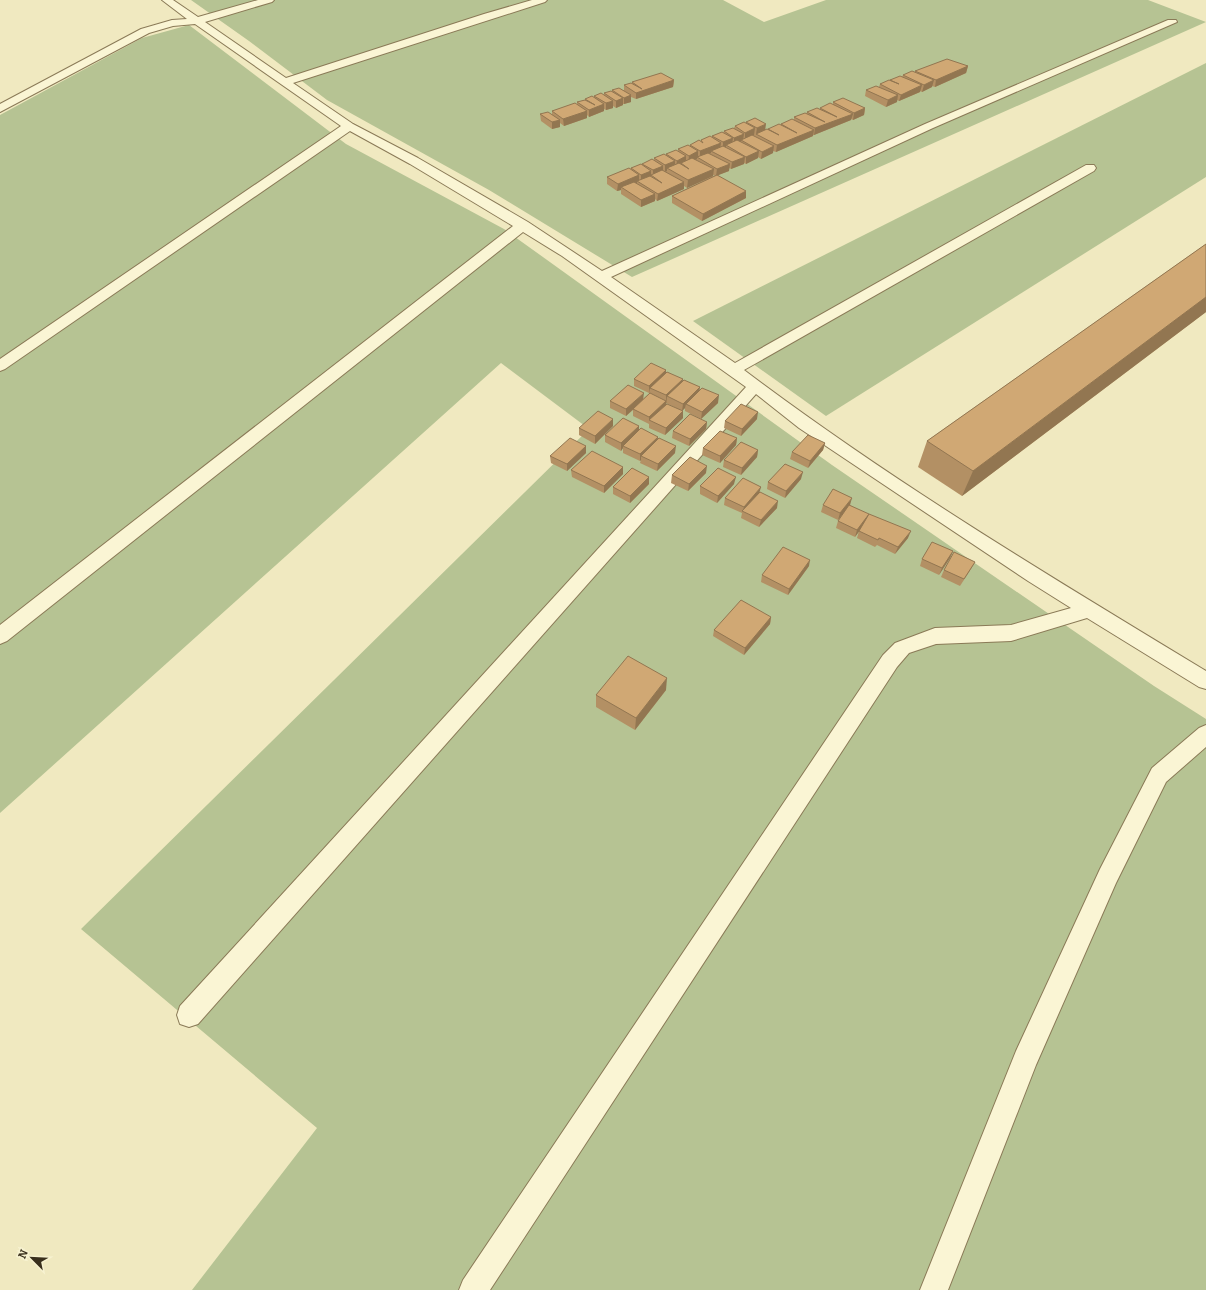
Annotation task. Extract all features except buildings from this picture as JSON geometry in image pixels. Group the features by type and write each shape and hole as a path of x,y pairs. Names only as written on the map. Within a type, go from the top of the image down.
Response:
{"lane":[{"path":"167,0 349,126 414,160 523,225 603,276 812,428 1034,576 1206,681"},
{"path":"0,109 145,31 172,23 196,21 269,0"},
{"path":"284,82 542,0"},
{"path":"603,276 929,126 1172,22"},
{"path":"0,366 349,126"},
{"path":"734,370 1090,168"},
{"path":"0,636 523,225"},
{"path":"189,1015 754,387"},
{"path":"473,1290 890,661 902,648 935,636 1011,633 1089,610"},
{"path":"934,1290 1025,1060 1108,876 1159,776 1206,734"}],"green space":[{"path":"191,0 723,0 764,22 826,0 1148,0 1206,22 632,277 489,190 327,100 249,41"},
{"path":"189,25 346,144 504,229 832,465 1154,686 1206,719 1206,1290 192,1290 317,1128 81,929 589,429 501,363 0,813 0,115 142,38"},
{"path":"1206,63 1206,177 826,416 693,321"}]}
